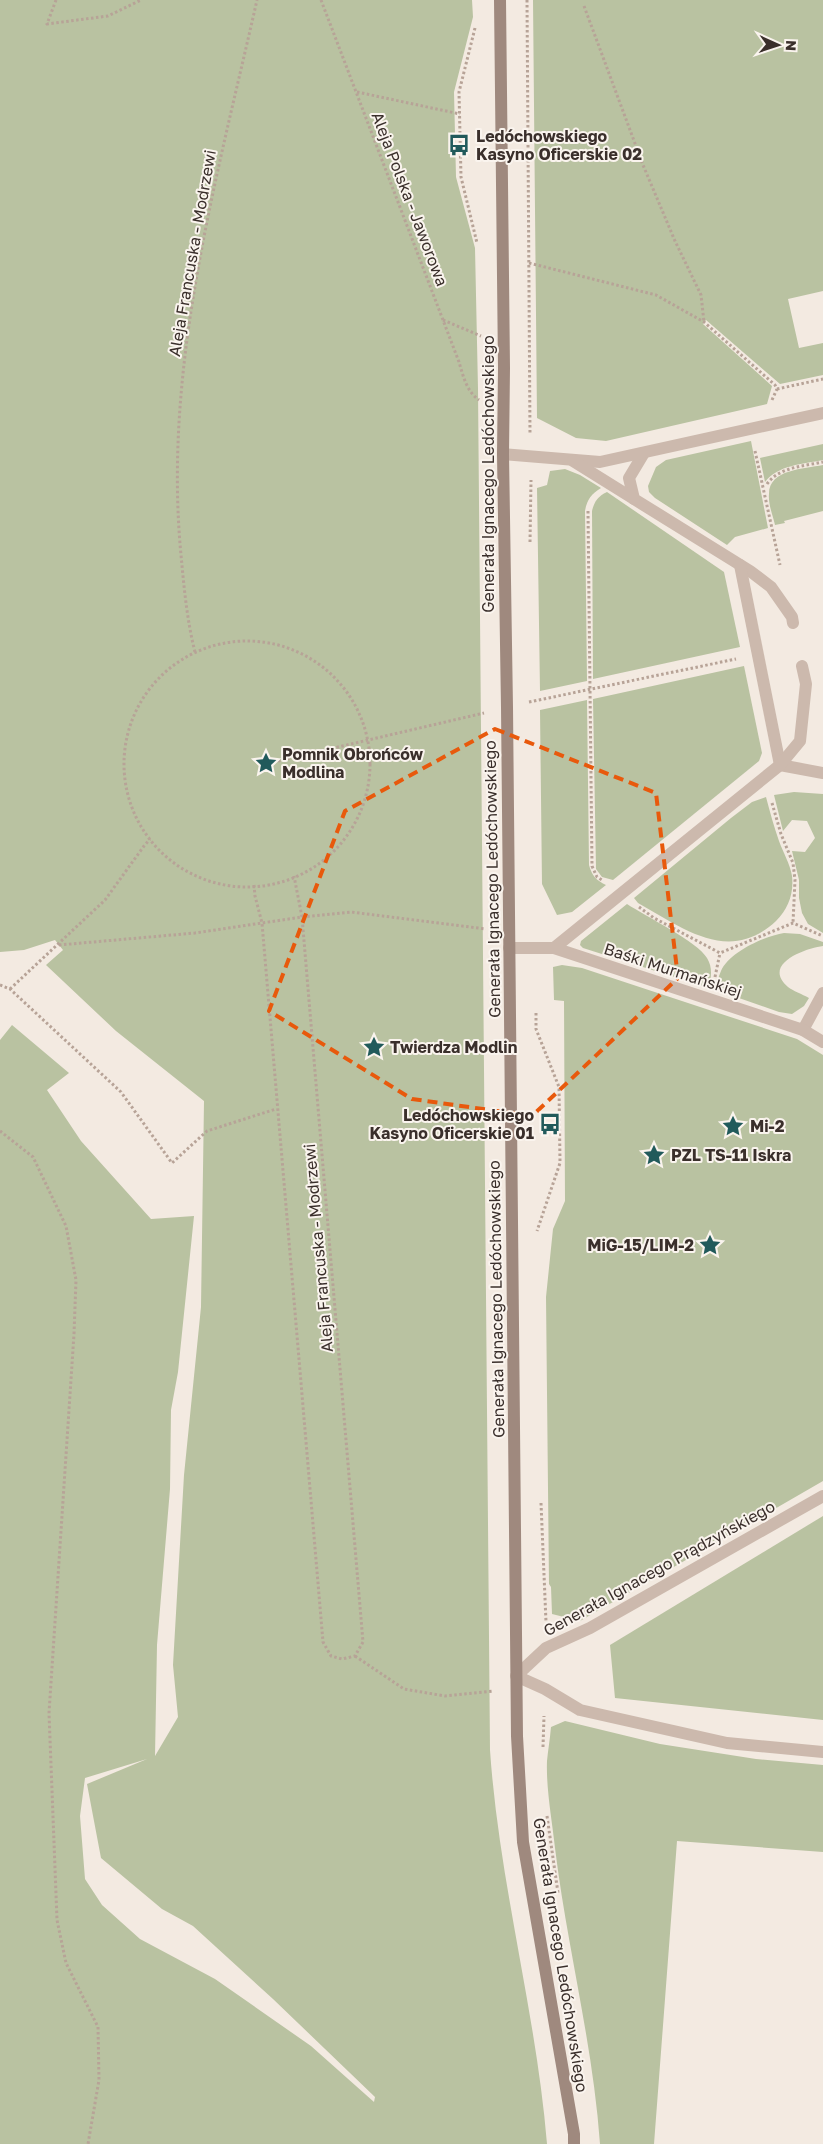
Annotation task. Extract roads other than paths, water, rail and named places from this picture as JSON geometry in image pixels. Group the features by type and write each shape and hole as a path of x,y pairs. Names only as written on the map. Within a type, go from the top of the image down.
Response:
{"street":[{"name":"Generała Ignacego Ledóchowskiego","path":"500,0 516,1676 523,1842 574,2144"},
{"path":"503,454 600,462 823,413"},
{"path":"634,499 629,478 644,453"},
{"path":"571,460 740,565 771,587 792,617 793,623"},
{"path":"740,565 780,765"},
{"path":"554,948 780,765 800,741 806,684 802,666"},
{"path":"780,765 823,773"},
{"name":"Baśki Murmańskiej","path":"509,948 554,948 803,1030 823,1042"},
{"path":"803,1030 823,993"},
{"name":"Generała Ignacego Prądzyńskiego","path":"516,1676 546,1648 590,1628 823,1496"},
{"path":"516,1676 545,1689 580,1710 727,1743 823,1752"}],"place":[{"name":"Ledóchowskiego Kasyno Oficerskie 02","path":"459,145"},
{"name":"Pomnik Obrońców Modlina","path":"266,763"},
{"name":"Twierdza Modlin","path":"374,1047"},
{"name":"Ledóchowskiego Kasyno Oficerskie 01","path":"550,1124"},
{"name":"Mi-2","path":"733,1126"},
{"name":"PZL TS-11 Iskra","path":"654,1155"},
{"name":"MiG-15/LIM-2","path":"710,1245"}]}
